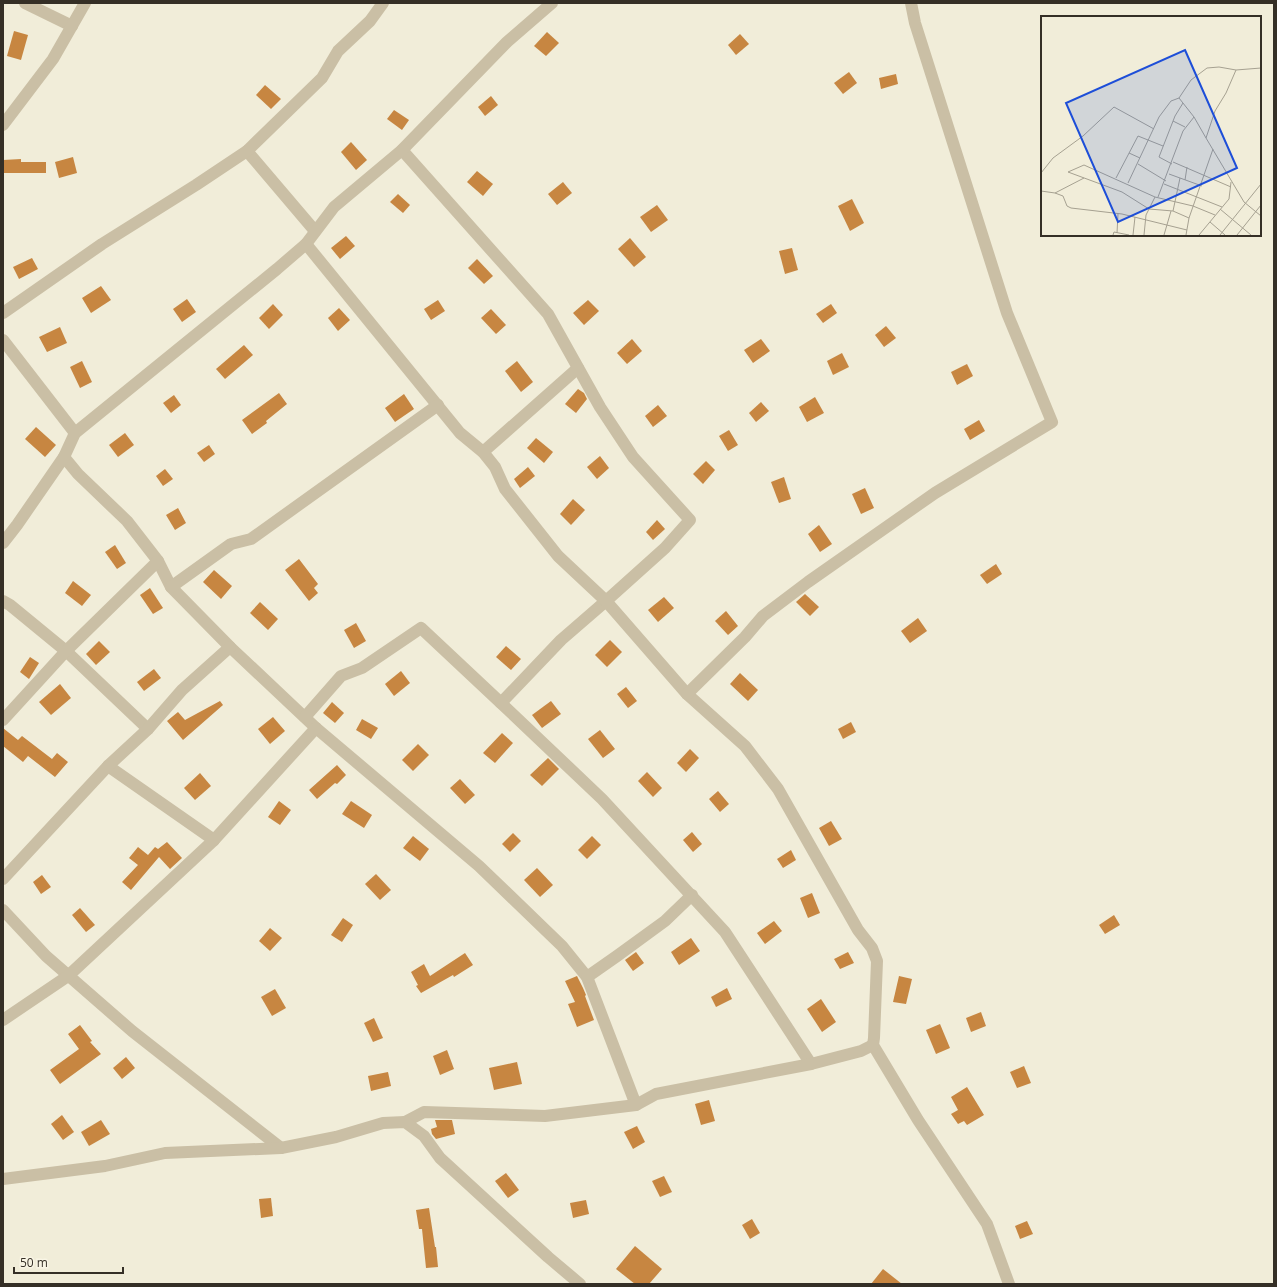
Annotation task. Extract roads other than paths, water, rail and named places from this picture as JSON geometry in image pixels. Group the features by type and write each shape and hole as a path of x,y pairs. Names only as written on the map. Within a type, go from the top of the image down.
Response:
{"street":[{"path":"25,3 72,26"},
{"path":"3,125 53,59 85,3"},
{"path":"3,313 102,244 247,151 322,78 338,51 370,21 383,3"},
{"path":"3,543 64,456 75,433 278,269 306,244 334,207 402,150 507,42 552,3"},
{"path":"687,694 763,616 808,582 935,493 1052,422 1007,313 915,23 911,3"},
{"path":"402,150 548,314 600,407 633,457 690,520 665,548 560,640 501,703"},
{"path":"247,151 315,231"},
{"path":"306,244 460,433 483,452 496,466 505,489 558,556 606,601 687,694 744,746 778,789 858,930 872,948 877,961 873,1045 918,1120 988,1224 1009,1284"},
{"path":"3,340 75,433"},
{"path":"483,452 578,368"},
{"path":"171,587 231,544 251,538 438,405"},
{"path":"64,456 78,474 127,521 158,561 171,587 230,647 316,728 479,866 562,946 587,977 636,1105"},
{"path":"3,720 66,651 158,561"},
{"path":"3,601 10,605 66,651 148,728"},
{"path":"305,717 342,676 362,668 421,628 602,800 692,895 725,932 811,1064"},
{"path":"3,879 108,766 148,728 182,690 230,647"},
{"path":"3,1020 68,976 214,840 316,728"},
{"path":"108,766 214,840"},
{"path":"587,977 665,921 692,895"},
{"path":"3,910 46,956 132,1031 282,1148"},
{"path":"3,1179 105,1166 165,1153 282,1148 336,1137 383,1123 405,1122 424,1112 545,1116 636,1105 656,1094 811,1064 861,1051 873,1045"},
{"path":"405,1122 424,1136 440,1158 548,1257 580,1284"}]}
